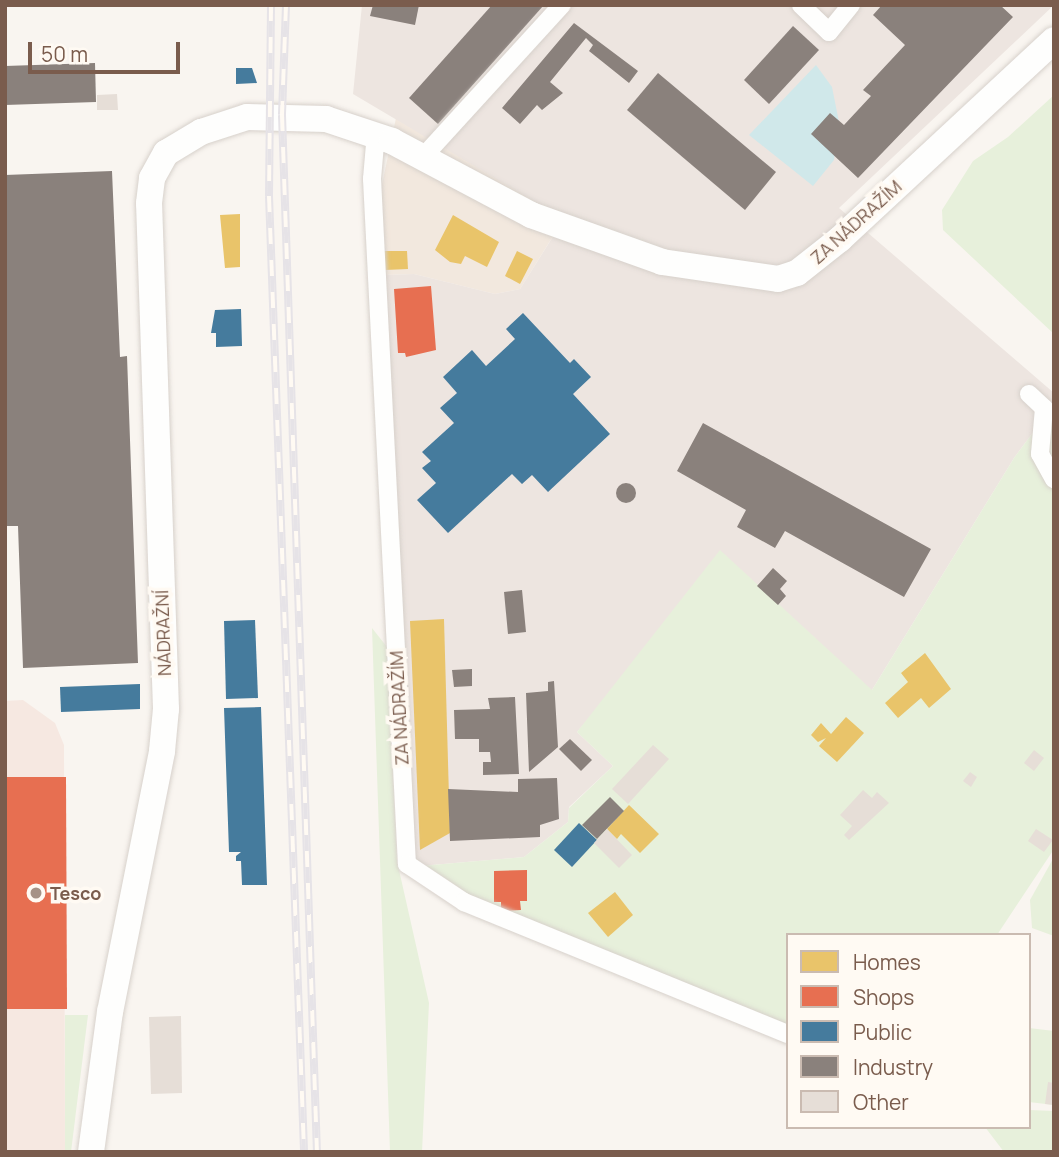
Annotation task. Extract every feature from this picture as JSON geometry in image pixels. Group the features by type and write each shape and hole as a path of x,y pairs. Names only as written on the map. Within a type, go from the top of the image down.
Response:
{"main road":[{"name":"ZA NÁDRAŽÍM","path":"201,132 268,114 326,119 376,133 531,215 663,262 778,279 797,273 840,239 1054,40"},
{"name":"NÁDRAŽNÍ","path":"91,1152 110,1012 162,751 166,709 149,203 152,178 166,153 201,132"}],"street":[{"path":"422,157 562,5"},
{"path":"801,5 829,32 851,5"},
{"name":"ZA NÁDRAŽÍM","path":"376,133 372,179 407,864 464,902 786,1033"},
{"path":"1029,394 1045,408 1040,454 1054,479"}],"shaded area":[{"path":"362,5 1054,5 839,208 1054,393 1054,404 1014,458 872,690 616,687 577,732 613,766 569,807 568,822 524,857 420,866 411,847 383,275 414,274 495,294 520,289 564,219 353,94"},
{"path":"396,118 565,217 520,289 495,294 414,274 384,275 380,194"},
{"path":"23,700 55,723 64,745 65,1152 5,1152 5,701"}],"green space":[{"path":"1054,95 1054,334 943,230 942,210 973,161 1008,137"},
{"path":"1054,404 1054,849 998,933 786,933 786,1031 513,923 420,866 524,857 568,822 569,808 613,766 577,732 720,550 872,690 1014,458"},
{"path":"372,628 387,647 397,861 429,1003 422,1152 390,1152"},
{"path":"1054,857 1054,936 1032,928 1030,900"},
{"path":"65,1015 88,1015 71,1152 65,1152"},
{"path":"1031,1028 1054,1031 1054,1105 1031,1102"},
{"path":"1031,1110 1054,1111 1054,1152 1004,1152 987,1129 1031,1129"}],"water":[{"path":"816,65 832,87 839,122 834,160 813,186 749,135"}],"building: Homes":[{"path":"240,214 240,267 225,268 220,215"},
{"path":"453,215 499,242 487,267 465,256 461,264 450,262 435,250"},
{"path":"384,251 407,251 408,269 385,270"},
{"path":"517,251 533,259 520,284 505,276"},
{"path":"444,619 450,833 420,850 410,621"},
{"path":"925,653 951,689 929,708 921,698 898,718 885,703 908,682 901,673"},
{"path":"846,717 864,733 837,762 819,746 826,738 818,742 811,735 821,723 831,734"},
{"path":"629,805 659,834 640,853 621,834 617,839 607,829"},
{"path":"615,892 633,915 608,937 588,913"}],"building: Shops":[{"path":"431,286 436,350 406,357 405,353 398,353 394,289"},
{"name":"Tesco","path":"5,777 66,777 67,1009 5,1009"},
{"path":"527,870 527,901 520,901 521,910 501,911 501,902 494,902 494,871"}],"building: Public":[{"path":"236,68 252,68 257,83 236,84"},
{"path":"241,309 242,346 216,347 216,333 211,333 215,310"},
{"path":"523,313 570,363 574,359 591,377 573,394 610,434 548,492 532,475 522,484 512,474 448,533 417,500 436,483 422,468 431,461 422,452 454,423 440,408 457,393 443,377 472,350 486,366 515,339 506,329"},
{"path":"255,620 258,698 226,699 224,621"},
{"path":"140,684 140,709 61,712 60,687"},
{"path":"261,707 267,885 242,885 241,861 236,861 236,856 241,852 229,852 224,708"},
{"path":"579,823 597,840 572,867 554,850"}],"building: Industry":[{"path":"373,5 419,5 415,25 370,16"},
{"path":"492,5 544,5 438,124 409,98"},
{"path":"882,5 1000,5 1013,17 858,178 811,134 830,113 844,125 871,96 863,90 905,45 873,15"},
{"path":"574,23 638,71 629,83 589,51 593,45 586,38 550,82 563,93 542,110 537,105 520,124 502,108"},
{"path":"793,26 819,50 769,104 744,80"},
{"path":"95,63 96,102 5,105 5,66"},
{"path":"658,73 776,172 745,210 627,110"},
{"path":"112,171 120,357 127,356 138,663 23,668 18,526 5,526 5,175"},
{"path":"703,423 931,549 904,597 785,531 775,548 737,527 746,510 677,471"},
{"path":"622,483 630,483 636,493 630,503 622,503 616,497 616,489"},
{"path":"773,568 787,581 780,589 786,596 778,605 757,586"},
{"path":"522,590 526,632 508,634 504,592"},
{"path":"472,669 472,686 454,687 452,670"},
{"path":"554,681 558,747 529,772 526,693 548,691 548,682"},
{"path":"515,697 519,774 483,775 483,762 491,762 490,752 479,752 479,739 455,739 454,710 490,709 488,698"},
{"path":"570,739 592,760 581,771 559,749"},
{"path":"557,778 559,819 540,825 540,837 450,841 448,789 518,792 518,779"},
{"path":"610,797 624,811 597,839 582,825"}],"building: Other":[{"path":"117,94 118,110 97,110 97,95"},
{"path":"653,745 669,759 628,804 612,789"},
{"path":"1034,750 1044,758 1034,771 1024,763"},
{"path":"970,772 977,777 971,787 963,781"},
{"path":"863,790 872,798 877,792 889,803 849,840 844,835 852,826 840,815"},
{"path":"607,829 632,855 619,868 594,843"},
{"path":"1036,829 1053,840 1044,852 1028,841"},
{"path":"181,1016 182,1093 151,1094 149,1017"},
{"path":"1048,1082 1054,1083 1054,1105 1045,1104"}],"railway":[{"path":"271,5 269,196 304,1152"},
{"path":"286,5 282,115 317,1152"}],"place":[{"name":"Tesco","path":"36,893"}]}
